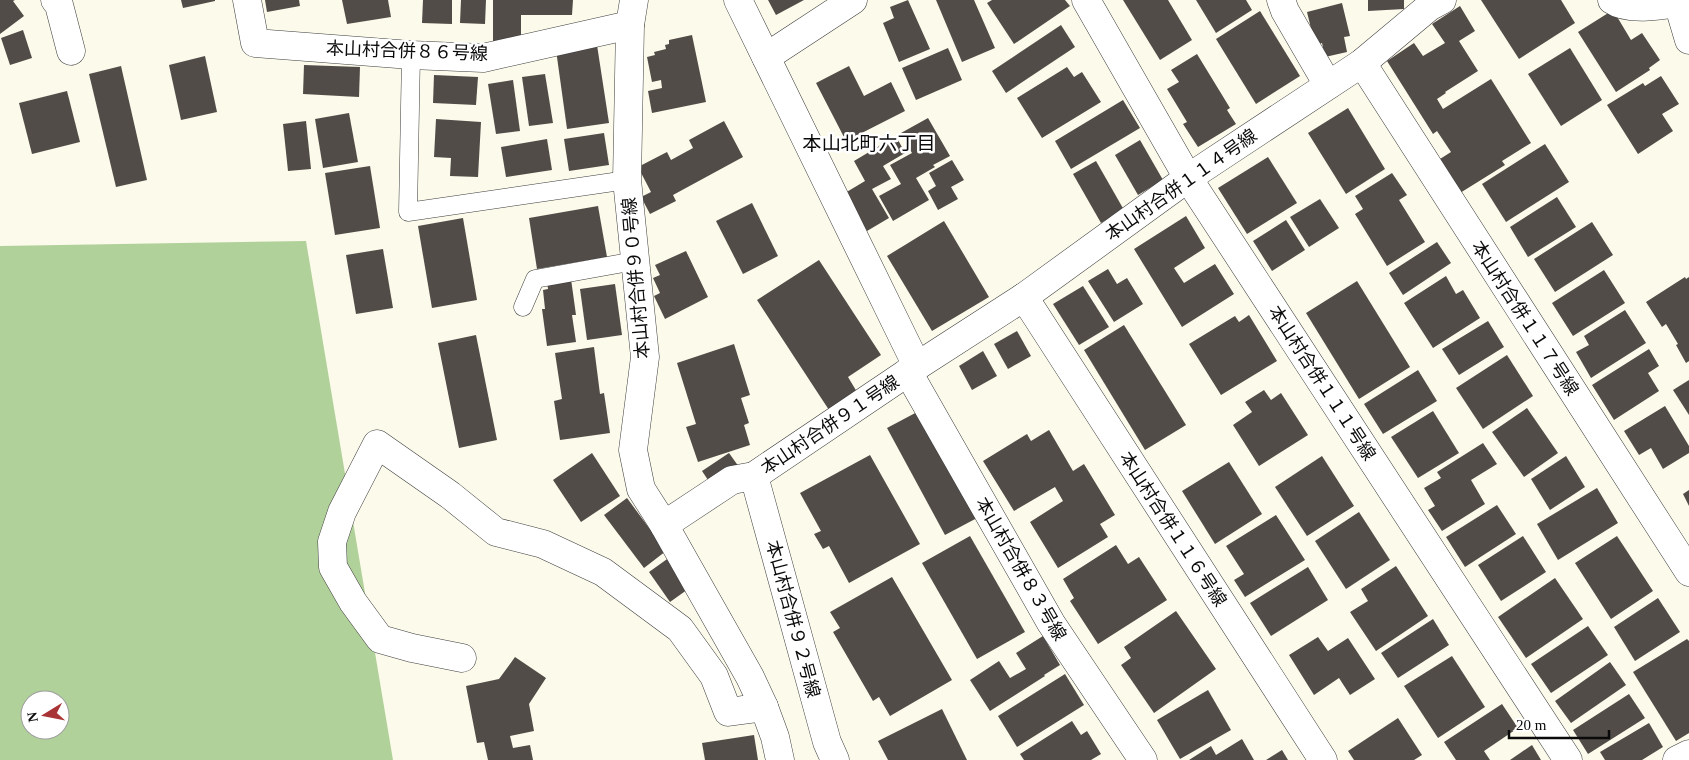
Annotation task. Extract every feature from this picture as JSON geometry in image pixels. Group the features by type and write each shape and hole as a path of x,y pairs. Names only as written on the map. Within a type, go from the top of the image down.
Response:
{"street":[{"path":"56,0 70,51"},
{"name":"本山村合併８６号線","path":"247,0 256,43 411,55 483,58 632,12"},
{"name":"本山村合併８３号線","path":"738,0 913,369 1051,624 1143,760"},
{"path":"766,57 853,0"},
{"name":"本山村合併１１１号線","path":"1086,0 1188,178 1568,760"},
{"path":"1281,0 1285,12 1328,85"},
{"name":"本山村合併１１４号線","path":"913,369 1024,297 1188,178 1362,63 1429,8 1442,0"},
{"path":"1612,0 1616,3 1649,7 1681,2 1689,40"},
{"name":"本山村合併９０号線","path":"632,12 627,180 645,357 633,450 641,489 664,525 750,678 764,707 775,737 780,760"},
{"name":"本山村合併１１７号線","path":"1362,63 1689,572"},
{"name":"本山村合併１１６号線","path":"1024,297 1323,760"},
{"name":"本山村合併９１号線","path":"664,525 732,480 754,476 913,369"},
{"path":"462,658 412,648 380,639 353,602 333,567 332,542 342,512 377,444 450,495 496,532 543,544 603,572 680,628 714,676 728,712 764,707"},
{"name":"本山村合併９２号線","path":"754,476 827,742 836,760"},
{"path":"1678,760 1689,754"}],"lane":[{"path":"411,55 408,212 627,180"},
{"path":"523,307 535,279 635,261"}],"green space":[{"path":"306,241 393,760 0,760 0,246"}],"building":[{"path":"0,0 15,0 13,1 24,16 0,34"},
{"path":"181,0 215,0 215,1 183,8"},
{"path":"265,0 299,0 300,6 267,12"},
{"path":"342,0 388,0 391,17 347,24"},
{"path":"423,0 452,0 452,24 422,23"},
{"path":"461,0 486,0 485,24 460,23"},
{"path":"493,0 573,0 572,15 521,15 521,41 493,41"},
{"path":"768,0 804,0 776,15"},
{"path":"908,0 930,49 899,62 883,23 894,18 890,7"},
{"path":"936,0 974,0 995,48 962,62"},
{"path":"992,0 1065,0 1070,6 1014,44 987,3"},
{"path":"1123,0 1168,0 1192,40 1160,60"},
{"path":"1196,0 1246,0 1252,10 1216,33"},
{"path":"1368,0 1404,0 1404,9 1368,11"},
{"path":"1481,0 1561,0 1575,23 1519,59"},
{"path":"1342,3 1350,36 1344,37 1347,52 1325,57 1322,43 1315,45 1307,12"},
{"path":"1460,6 1475,31 1459,41 1478,71 1437,99 1443,109 1491,79 1531,143 1502,161 1505,165 1460,193 1440,159 1451,152 1437,131 1433,134 1387,61 1414,43 1423,56 1445,43 1432,24"},
{"path":"1613,10 1631,40 1642,33 1660,60 1649,68 1650,70 1616,92 1578,32"},
{"path":"1260,11 1300,76 1256,104 1216,39"},
{"path":"1061,25 1075,47 1006,93 992,71"},
{"path":"23,30 32,58 10,65 1,38"},
{"path":"692,35 706,102 652,113 648,91 662,88 661,80 652,82 647,57 655,55 654,52 666,49 665,45 669,44 669,40"},
{"path":"597,45 609,123 567,129 556,50"},
{"path":"948,48 962,80 916,100 902,68"},
{"path":"1570,48 1602,100 1561,126 1528,74"},
{"path":"1197,54 1230,108 1227,110 1236,124 1198,147 1183,124 1187,122 1167,89 1179,82 1171,70"},
{"path":"205,56 217,112 181,120 169,65"},
{"path":"304,65 360,67 359,97 303,94"},
{"path":"121,66 147,180 116,187 89,74"},
{"path":"849,66 864,96 891,82 905,111 846,141 816,83"},
{"path":"1067,67 1074,77 1082,72 1101,102 1042,138 1017,98"},
{"path":"545,74 553,123 529,126 522,77"},
{"path":"434,75 478,77 476,105 433,103"},
{"path":"1661,76 1679,104 1662,114 1673,131 1638,154 1607,105 1643,83 1645,86"},
{"path":"513,80 520,131 496,134 488,84"},
{"path":"67,91 80,142 32,154 19,103"},
{"path":"1123,100 1140,128 1071,169 1055,141"},
{"path":"1348,108 1385,169 1346,194 1308,133"},
{"path":"349,113 358,162 323,168 315,119"},
{"path":"928,118 950,156 933,165 935,167 916,178 929,200 893,221 879,196 901,184 890,165 912,153 901,133"},
{"path":"436,119 481,122 478,177 450,176 451,158 434,157"},
{"path":"306,121 311,169 288,171 283,124"},
{"path":"724,121 743,157 673,195 676,201 650,214 641,197 651,192 638,167 667,152 671,160 693,148 689,140"},
{"path":"604,133 609,165 569,171 564,139"},
{"path":"896,136 905,153 883,166 891,179 872,189 889,218 867,231 845,193 865,181 854,161"},
{"path":"547,139 552,170 506,177 501,147"},
{"path":"1140,140 1163,180 1138,195 1115,155"},
{"path":"1545,144 1569,182 1506,222 1482,184"},
{"path":"1268,157 1297,203 1247,234 1218,188"},
{"path":"952,160 964,180 951,187 958,199 938,210 928,191 936,186 929,173"},
{"path":"1096,161 1124,210 1101,223 1073,174"},
{"path":"370,166 380,228 335,235 325,173"},
{"path":"1392,173 1407,195 1399,200 1425,242 1387,266 1355,214 1363,209 1355,196"},
{"path":"1557,197 1576,227 1528,257 1510,227"},
{"path":"1320,199 1339,228 1309,247 1290,217"},
{"path":"752,203 778,256 743,274 716,221"},
{"path":"598,206 607,257 537,269 529,218"},
{"path":"1186,216 1205,248 1174,268 1184,283 1215,264 1234,294 1182,327 1134,249"},
{"path":"463,218 477,300 432,308 418,226"},
{"path":"1286,220 1305,250 1272,271 1253,241"},
{"path":"944,221 989,297 932,331 887,256"},
{"path":"1592,222 1613,255 1555,292 1534,259"},
{"path":"1437,242 1451,263 1403,295 1389,273"},
{"path":"383,249 393,308 356,314 346,255"},
{"path":"686,251 708,297 665,319 654,296 660,293 653,278 660,275 655,265"},
{"path":"819,260 881,355 848,377 857,392 829,410 757,300"},
{"path":"1108,269 1117,284 1127,278 1143,304 1114,322 1088,281"},
{"path":"1604,270 1625,303 1573,336 1552,303"},
{"path":"1446,276 1456,294 1463,290 1480,318 1433,348 1404,303"},
{"path":"1685,277 1686,279 1689,277 1689,361 1686,363 1676,345 1678,344 1666,324 1662,327 1646,302"},
{"path":"571,279 576,315 572,315 576,342 547,346 542,309 545,309 543,290 548,289 547,282"},
{"path":"1357,281 1410,367 1359,399 1306,313"},
{"path":"615,284 622,335 587,340 580,289"},
{"path":"1083,286 1109,327 1079,345 1053,304"},
{"path":"1625,310 1646,343 1591,378 1576,352 1589,345 1584,336"},
{"path":"1249,315 1277,361 1221,395 1189,344 1235,316 1239,322"},
{"path":"1488,321 1504,347 1459,375 1442,349"},
{"path":"1124,325 1186,425 1145,450 1084,350"},
{"path":"1017,331 1031,356 1008,369 994,344"},
{"path":"476,335 497,440 459,448 438,343"},
{"path":"734,344 750,395 741,398 749,423 744,425 750,445 698,462 686,427 696,424 677,363"},
{"path":"594,347 600,394 604,393 610,433 560,440 554,401 562,399 555,353"},
{"path":"1649,349 1659,366 1648,373 1659,391 1614,420 1592,385"},
{"path":"983,351 997,376 972,390 959,366"},
{"path":"1507,355 1533,396 1483,429 1456,388"},
{"path":"1418,370 1437,401 1383,434 1364,404"},
{"path":"1689,380 1689,415 1673,390"},
{"path":"1264,390 1271,400 1281,393 1308,435 1259,466 1233,425 1252,412 1245,402"},
{"path":"1665,406 1689,446 1689,453 1663,469 1651,448 1639,455 1624,431"},
{"path":"1527,408 1558,453 1524,477 1492,432"},
{"path":"919,411 977,518 945,535 887,428"},
{"path":"1433,411 1459,453 1418,478 1391,437"},
{"path":"1049,430 1073,471 1084,464 1115,515 1100,524 1108,537 1058,568 1030,522 1063,501 1055,487 1014,511 983,461 1027,434 1031,441"},
{"path":"1483,443 1497,464 1471,480 1485,504 1442,531 1428,510 1435,506 1424,488 1441,478 1437,472"},
{"path":"592,453 620,496 581,522 553,480"},
{"path":"729,453 739,467 712,486 702,471"},
{"path":"870,455 920,544 849,583 829,546 823,549 814,534 821,531 800,493"},
{"path":"1322,456 1354,506 1307,536 1275,487"},
{"path":"1566,456 1585,487 1550,510 1531,479"},
{"path":"1229,462 1262,514 1215,544 1182,491"},
{"path":"1597,488 1618,523 1558,560 1537,524"},
{"path":"1689,490 1689,506 1683,494"},
{"path":"627,498 666,551 644,568 604,515"},
{"path":"1497,505 1516,534 1465,567 1446,537"},
{"path":"1359,512 1390,560 1346,589 1315,541"},
{"path":"1276,515 1305,560 1245,597 1234,580 1244,574 1226,546"},
{"path":"970,536 1025,632 977,659 922,563"},
{"path":"1523,536 1546,572 1501,601 1478,565"},
{"path":"1617,536 1653,591 1611,619 1575,563"},
{"path":"1116,545 1128,564 1139,557 1167,600 1098,644 1070,601 1074,598 1063,579"},
{"path":"670,557 691,587 670,602 649,572"},
{"path":"1396,566 1428,616 1376,651 1350,612 1368,601 1361,589"},
{"path":"1308,567 1328,600 1271,636 1250,603"},
{"path":"892,577 952,680 890,716 879,697 873,701 833,632 840,628 830,612"},
{"path":"1555,578 1583,619 1526,658 1498,617"},
{"path":"1658,598 1680,632 1635,661 1614,627"},
{"path":"1176,611 1216,669 1154,713 1121,665 1131,658 1124,647"},
{"path":"1433,619 1449,645 1398,678 1381,653"},
{"path":"1588,626 1608,655 1551,693 1531,664"},
{"path":"1043,636 1060,665 990,711 970,680 999,661 1010,678 1026,669 1016,653"},
{"path":"1318,637 1328,651 1348,638 1375,679 1350,695 1339,678 1314,695 1289,655"},
{"path":"1687,639 1689,641 1689,733 1676,741 1633,672"},
{"path":"1452,656 1485,707 1438,738 1404,686"},
{"path":"515,657 546,678 529,704 534,731 510,736 513,748 530,745 533,760 488,760 484,742 477,743 466,686 499,679"},
{"path":"1610,662 1626,685 1571,723 1555,701"},
{"path":"1065,674 1084,705 1017,747 998,716"},
{"path":"1208,690 1231,730 1180,759 1157,720"},
{"path":"1629,694 1645,718 1588,754 1573,730"},
{"path":"1502,704 1518,728 1484,751 1490,760 1456,760 1444,742"},
{"path":"942,709 967,760 888,760 878,741"},
{"path":"1398,718 1422,755 1414,760 1354,760 1348,751"},
{"path":"1072,721 1081,735 1087,731 1101,754 1091,760 1024,760 1020,754"},
{"path":"1649,723 1663,747 1642,760 1605,760 1600,752"},
{"path":"754,735 758,760 705,760 702,743"},
{"path":"1242,739 1254,760 1189,760 1211,746 1216,755"},
{"path":"1532,745 1541,760 1510,760"},
{"path":"1282,750 1288,760 1266,760"}],"district":[{"name":"本山北町六丁目","path":"869,143"}]}
